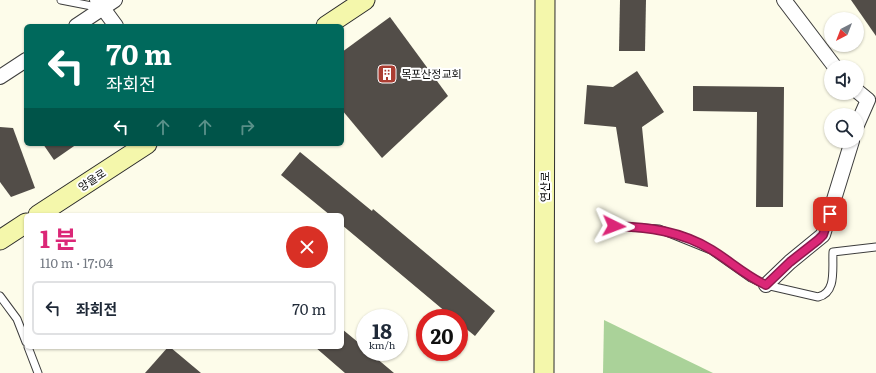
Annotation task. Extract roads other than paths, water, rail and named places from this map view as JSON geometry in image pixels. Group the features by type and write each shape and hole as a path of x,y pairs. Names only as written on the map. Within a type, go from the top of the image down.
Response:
{"street":[{"path":"78,24 100,4 115,0"},
{"path":"329,24 365,0"},
{"name":"연산로","path":"544,373 545,0"},
{"path":"784,0 830,60"},
{"path":"100,4 115,24"},
{"path":"0,77 24,61"},
{"path":"863,108 867,98"},
{"name":"양을로","path":"41,213 144,146"},
{"path":"766,285 823,235 850,148"},
{"path":"0,240 24,224"}],"lane":[{"path":"61,0 100,4"},
{"path":"614,226 659,229 692,240 711,250 751,278 766,285 818,297 826,295 831,289 833,252 876,247"},
{"path":"0,296 16,319 24,337"},
{"path":"29,349 38,373"}],"place":[{"name":"목포산정교회","path":"387,74"}]}
